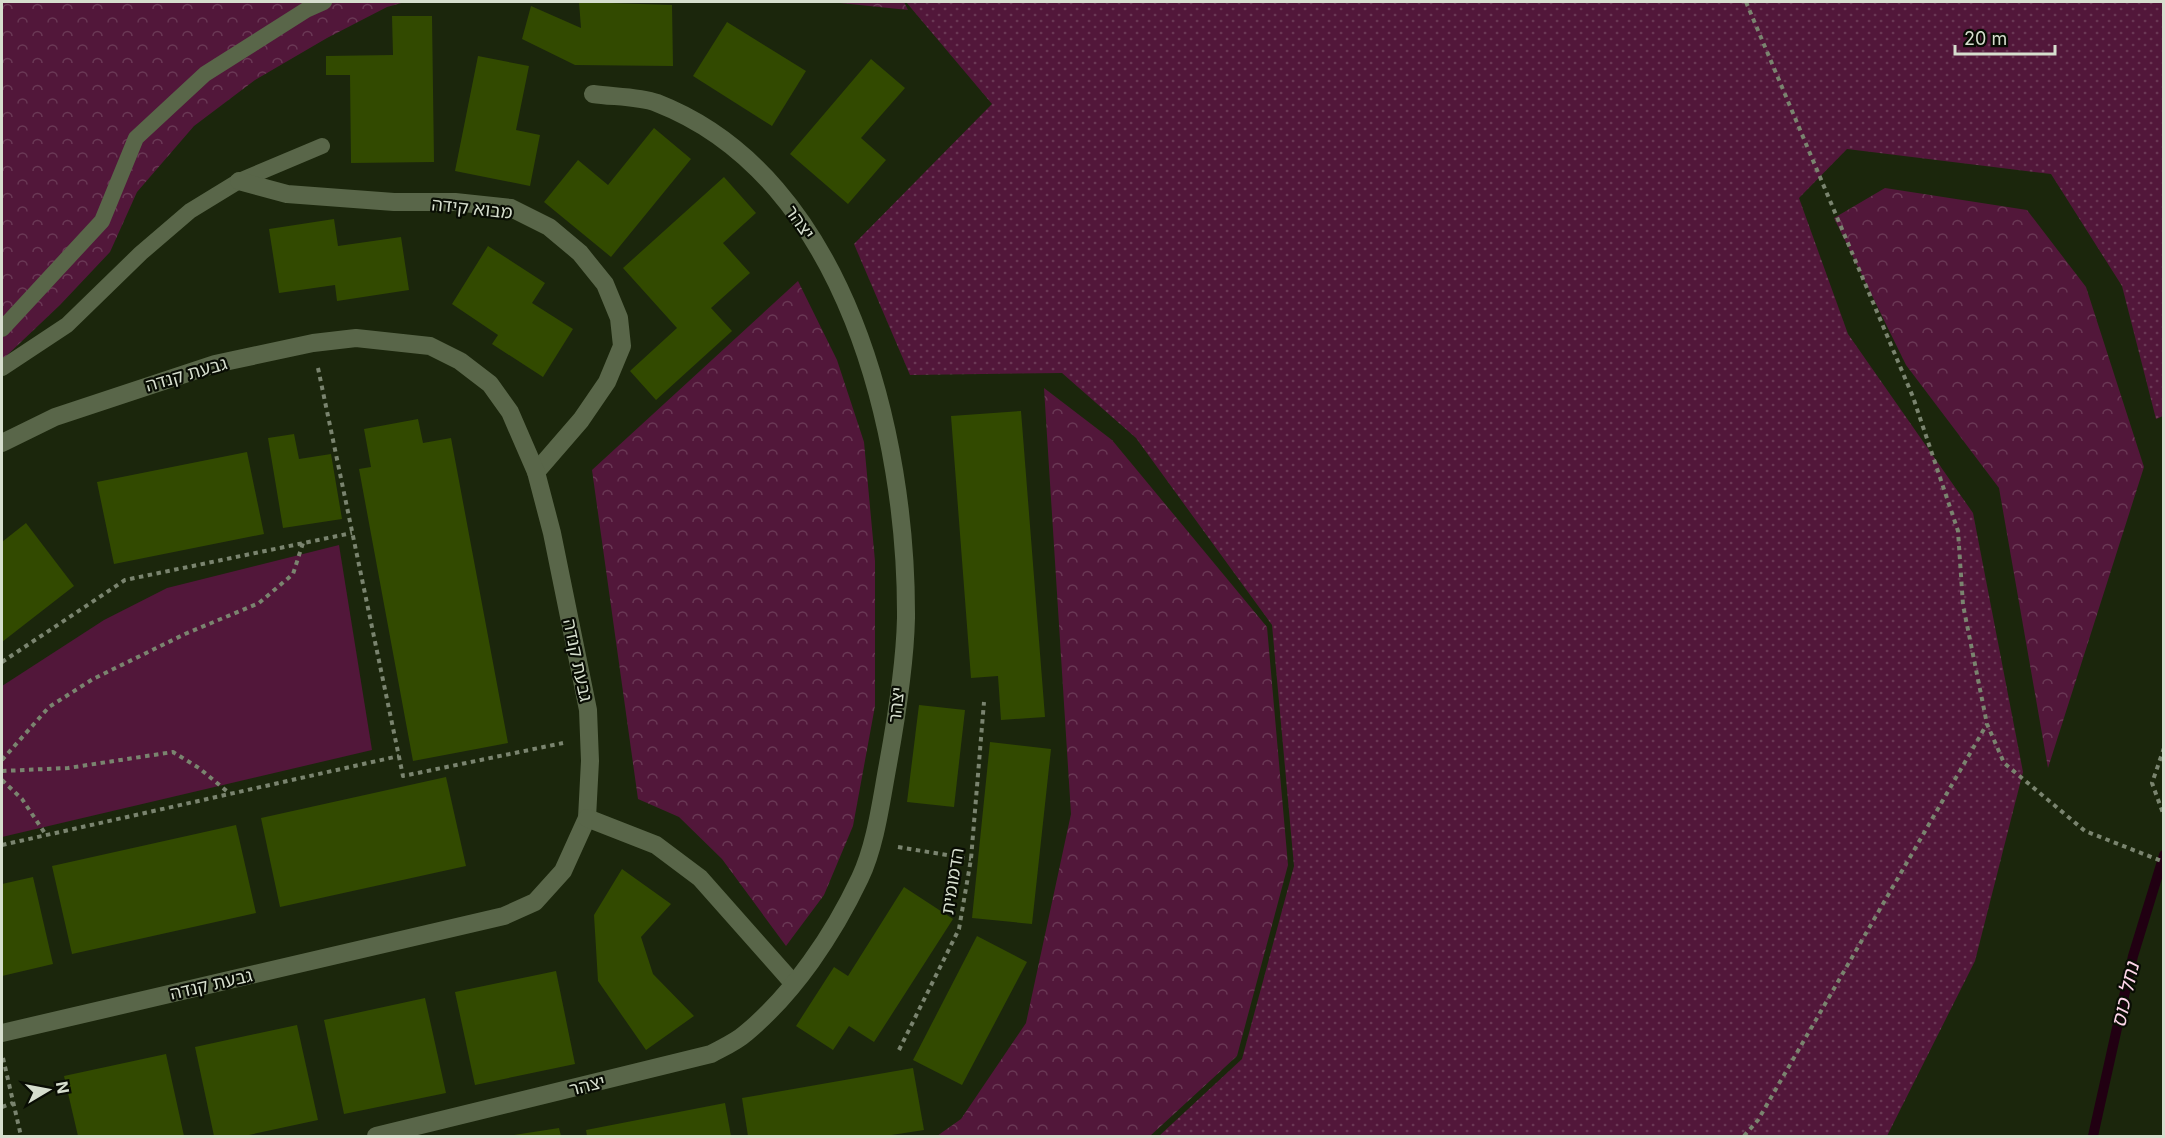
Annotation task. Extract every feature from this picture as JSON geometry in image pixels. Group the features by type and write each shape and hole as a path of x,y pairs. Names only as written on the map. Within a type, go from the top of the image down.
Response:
{"street":[{"name":"יצהר","path":"376,1137 711,1054 744,1036 779,1004 832,929 861,876 871,843 893,736 906,620 902,538 892,455 875,384 854,326 835,278 809,233 779,192 745,156 707,130 655,103 593,94"},
{"name":"מבוא קידה","path":"239,181 287,194 394,202 456,202 510,208 549,227 580,253 605,284 619,318 622,346 608,382 581,420 536,472"},
{"name":"גבעת קנדה","path":"2,443 55,417 204,367 314,344 356,338 390,340 430,346 460,361 490,384 510,412 536,472 552,533 588,710 589,738 587,818 563,872 535,902 504,915 2,1033"},
{"path":"587,818 656,845 700,878 793,983"}],"lane":[{"path":"2,329 102,221 136,138 205,74 306,10 324,2"},
{"path":"2,368 67,325 141,253 190,211 239,181 322,146"}],"path":[{"path":"1746,2 1921,419 1958,531 1963,605 1987,724 2004,763 2085,831 2163,862"},
{"path":"314,344 403,776 589,738"},
{"path":"2,662 125,580 352,533"},
{"path":"2,760 49,707 93,679 185,634 259,603 293,574 303,543"},
{"name":"הדמומית","path":"899,1050 958,929 971,859 984,702"},
{"path":"1744,1137 1758,1120 1987,724"},
{"path":"2163,748 2152,783 2163,816"},
{"path":"2,771 68,768 173,752 199,768 229,794"},
{"path":"2,845 399,756"},
{"path":"2,780 22,799 46,835"},
{"path":"871,843 971,859"},
{"path":"2,1054 21,1137"},
{"path":"2,1107 13,1102"}],"green space":[{"path":"2,2 405,2 387,7 327,38 255,80 194,126 137,192 110,252 60,305 2,360"},
{"path":"831,2 904,2 908,10"},
{"path":"906,2 2163,2 2163,416 2156,419 2122,286 2051,174 1847,149 1799,198 1848,334 1973,513 2023,772 1975,961 1887,1136 1159,1136 1242,1059 1294,866 1272,625 1136,438 1062,373 910,375 854,244 992,104"},
{"path":"1885,188 2027,210 2086,287 2144,467 2048,768 1999,488 1906,365 1834,218"},
{"path":"798,281 837,360 864,442 875,561 875,706 853,826 824,895 786,946 722,859 679,817 638,799 592,470"},
{"path":"1044,388 1112,440 1267,627 1288,865 1237,1056 1150,1136 937,1136 961,1119 1026,1023 1071,814"},
{"path":"339,545 372,750 2,837 2,686 104,620 167,588"}],"building":[{"path":"579,2 672,5 673,66 575,65 522,39 531,6 581,28"},
{"path":"392,16 432,16 434,162 351,163 350,75 326,75 326,56 393,55"},
{"path":"727,22 806,71 772,126 693,76"},
{"path":"478,56 529,66 516,130 540,135 530,186 455,171"},
{"path":"871,59 905,88 861,138 886,160 848,204 790,154"},
{"path":"654,128 691,159 611,257 544,202 578,160 608,185"},
{"path":"724,177 756,213 723,243 750,273 711,308 732,331 656,400 630,371 677,328 623,268"},
{"path":"334,219 338,246 401,237 409,290 337,301 335,285 279,293 269,229"},
{"path":"488,246 545,283 532,303 573,329 543,377 492,344 498,335 452,304"},
{"path":"1021,411 1045,717 1001,720 998,676 971,678 951,416"},
{"path":"418,419 423,443 451,438 508,743 413,761 359,469 371,467 364,429"},
{"path":"294,434 299,459 331,454 342,519 283,528 268,438"},
{"path":"247,452 264,534 114,564 97,482"},
{"path":"26,523 74,586 2,642 2,542"},
{"path":"919,705 965,710 954,807 907,802"},
{"path":"990,742 1051,749 1032,924 972,918"},
{"path":"446,777 466,866 280,907 261,818"},
{"path":"236,825 256,913 72,954 52,866"},
{"path":"622,869 671,904 641,937 653,974 694,1016 646,1050 598,981 594,915"},
{"path":"33,877 53,964 2,976 2,884"},
{"path":"904,887 953,919 874,1042 849,1026 833,1050 796,1026 834,967 848,976"},
{"path":"977,936 1027,962 962,1085 913,1060"},
{"path":"556,971 575,1064 475,1085 455,992"},
{"path":"425,998 446,1093 344,1114 324,1020"},
{"path":"297,1025 318,1120 244,1136 214,1136 195,1047"},
{"path":"166,1054 184,1136 78,1136 64,1076"},
{"path":"913,1068 924,1130 885,1136 748,1136 742,1098"},
{"path":"725,1103 731,1136 587,1136 586,1130"},
{"path":"559,1128 561,1136 514,1136 514,1135"}],"waterway":[{"name":"נחל כוס","path":"2093,1136 2133,956 2164,855"}]}
